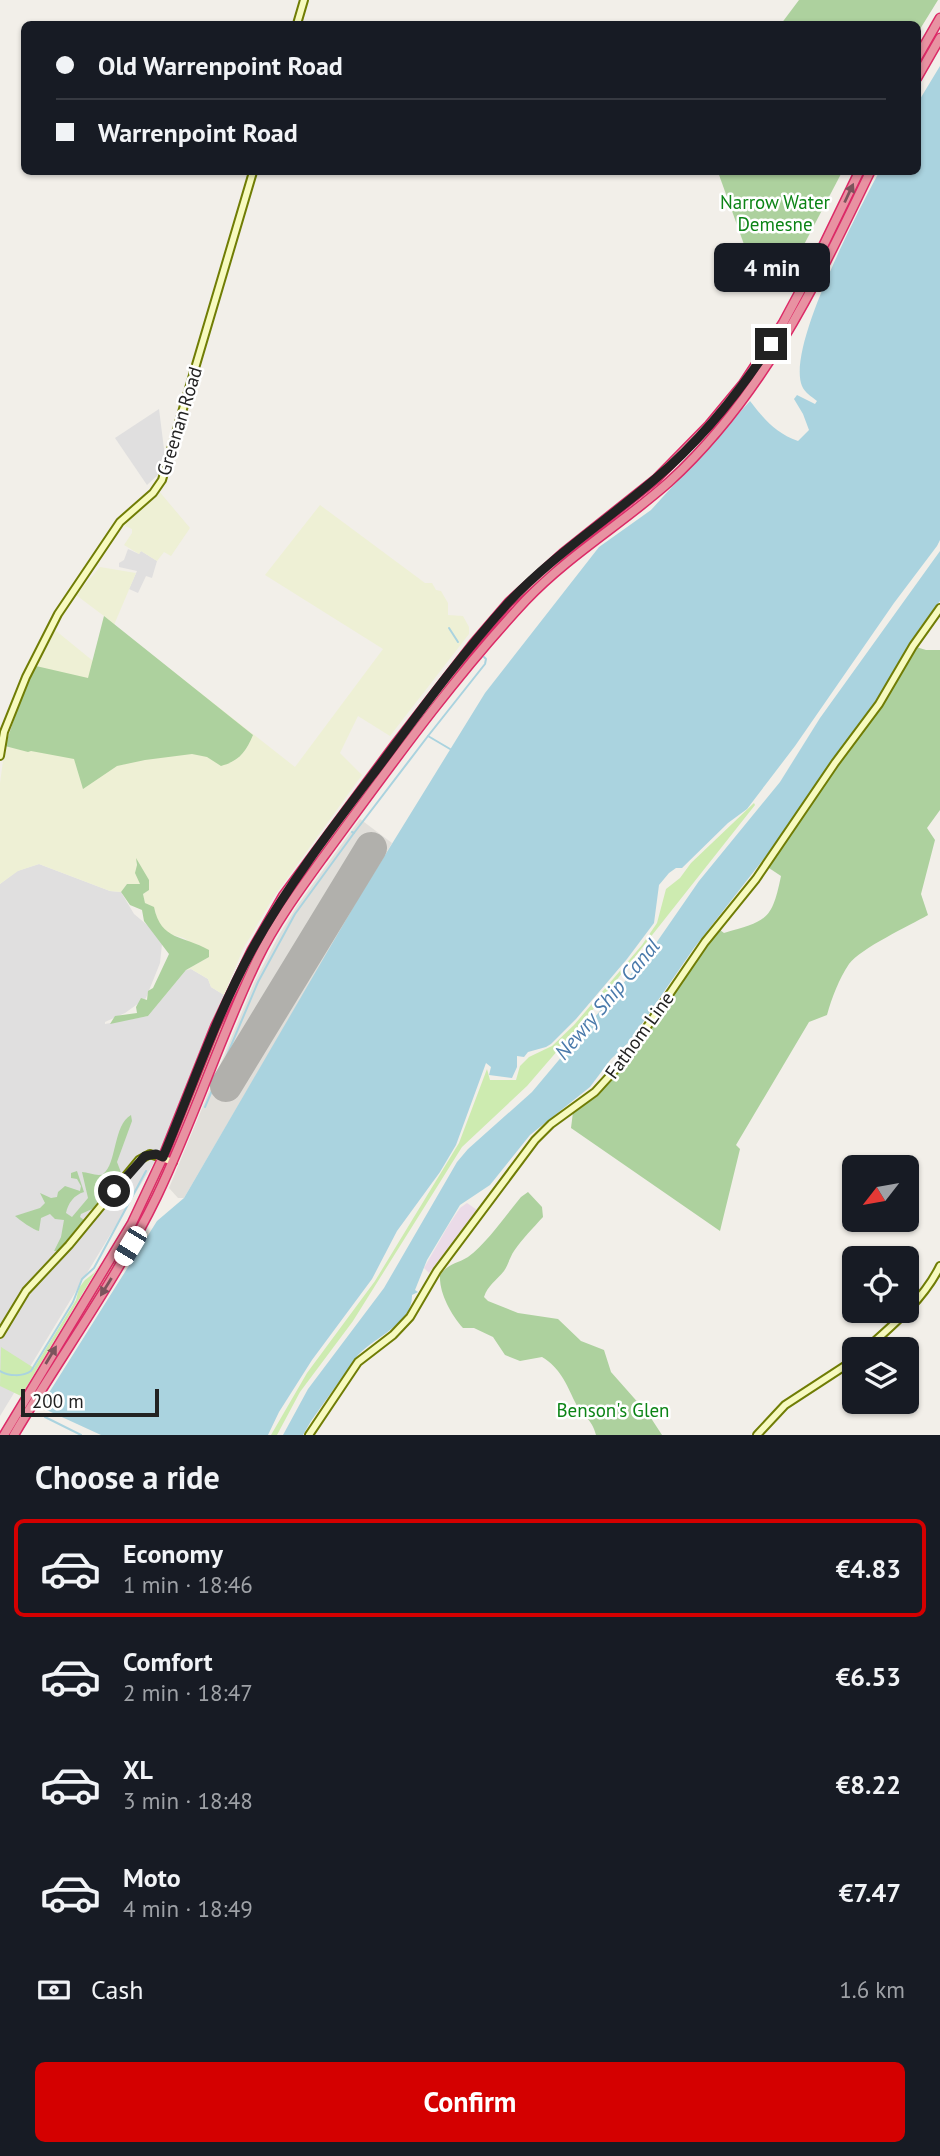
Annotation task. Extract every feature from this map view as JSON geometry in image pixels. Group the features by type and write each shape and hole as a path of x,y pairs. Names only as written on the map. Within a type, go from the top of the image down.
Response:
{"highway":[{"path":"921,51 940,18"},
{"path":"921,71 940,38"},
{"path":"4,1435 132,1223 163,1157 215,1027 252,950 283,896 473,644 509,602 563,553 656,479 709,425 757,366 797,298 858,175"},
{"path":"14,1435 134,1239 173,1162 257,959 321,860 493,636 552,575 670,481 753,388 805,304 869,175"}],"street":[{"path":"298,21 304,0"},
{"name":"Greenan Road","path":"0,757 4,732 26,677 58,614 122,519 153,493 162,480 252,175"},
{"name":"Fathom Line","path":"309,1435 358,1362 393,1335 410,1317 436,1271 535,1140 551,1124 595,1092 625,1059 705,942 757,879 835,763 879,704 940,608"},
{"path":"0,1335 26,1291 69,1245 139,1160 149,1154 173,1162"},
{"path":"880,1337 898,1322 930,1283 940,1266"},
{"path":"757,1435 785,1405 842,1368"}],"shaded area":[{"path":"159,409 165,457 162,471 147,485 115,438"},
{"path":"128,549 139,554 141,551 157,561 152,578 146,576 138,593 129,589 137,571 119,567"},
{"path":"360,819 392,843 184,1198 178,1198 169,1188 254,983 297,906"},
{"path":"39,864 110,891 121,892 134,914 152,929 162,944 160,963 146,998 105,1024 148,1016 186,970 191,969 208,979 211,987 224,995 166,1143 0,1416 0,884 17,871"},
{"path":"467,1203 477,1210 429,1273 424,1268 448,1226 460,1208"}],"green space":[{"path":"799,0 938,0 921,28 921,21 783,21"},
{"name":"Narrow Water Demesne","path":"719,175 840,175 786,279 746,250"},
{"path":"158,490 190,528 171,556 164,552 157,561 124,545 132,529 123,525 126,518"},
{"path":"320,505 425,583 432,583 448,603 448,615 463,616 469,627 469,634 390,736 358,716 340,753 362,775 273,898 243,949 224,995 211,987 208,979 191,969 186,970 209,957 184,938 169,934 157,923 155,910 145,903 143,894 149,890 136,861 141,885 127,884 121,892 110,891 39,864 18,871 0,884 0,783 5,746 26,684 55,630 93,661 104,616 76,595 100,567 136,573 114,625 295,767 383,649 265,575"},
{"path":"104,616 253,735 241,755 221,766 207,757 192,754 117,766 83,789 74,759 5,746 26,684 36,666 88,678"},
{"path":"913,646 940,650 940,810 927,828 935,840 921,894 928,915 874,944 855,958 839,982 827,1015 809,1022 736,1145 740,1149 720,1231 571,1128 573,1112 610,1076 716,927 724,933 738,929 759,921 770,910 781,876 766,866 879,704"},
{"path":"382,767 385,769 300,886 229,1014 168,1155 237,985 264,933 297,881"},
{"path":"754,803 596,1006 527,1086 462,1147 353,1321 300,1392 277,1435 271,1435 307,1373 375,1281 459,1143 487,1069 490,1080 516,1080 520,1066 529,1057 552,1046 574,1025 642,945 657,923 666,889"},
{"path":"136,858 149,880 149,890 143,894 145,903 154,907 157,918 168,932 209,950 209,957 186,970 148,1016 110,1024 115,1016 137,1013 136,1007 141,998 147,1000 148,991 153,988 169,954 144,921 142,910 130,905 121,892 127,884 140,884 135,873"},
{"path":"131,1115 132,1121 117,1162 122,1175 92,1209 81,1214 80,1217 84,1220 58,1251 54,1251 61,1237 64,1220 55,1219 50,1214 41,1218 39,1231 15,1216 40,1208 45,1203 40,1193 51,1198 57,1197 58,1192 65,1186 80,1191 81,1186 77,1179 71,1178 71,1173 77,1171 84,1192 74,1197 68,1206 66,1213 72,1217 88,1198 82,1172 103,1174 111,1162 121,1127"},
{"path":"163,1166 167,1167 113,1270 11,1435 7,1435"},
{"name":"Benson's Glen","path":"528,1192 542,1207 543,1217 517,1246 504,1271 484,1297 518,1313 558,1319 581,1341 604,1350 611,1372 649,1415 662,1435 596,1435 562,1376 548,1361 542,1357 520,1361 505,1355 493,1337 474,1328 463,1328 450,1310 441,1289 440,1275 475,1251"},
{"path":"102,1261 21,1396 0,1386 1,1347 34,1368 76,1300 79,1288"}],"water":[{"path":"940,66 940,540 937,546 747,809 728,823 682,868 676,868 669,873 659,885 654,923 576,1019 551,1044 528,1052 524,1057 517,1056 517,1067 512,1078 489,1075 491,1067 486,1063 456,1145 397,1231 372,1279 312,1360 279,1412 268,1435 101,1435 40,1407 157,1221 184,1198 361,894 485,693 599,547 651,510 750,401 771,425 790,438 798,441 809,430 794,399 797,395 815,404 817,401 806,393 802,386 800,367 804,341 814,311 842,246 878,175 921,175 921,97"},
{"name":"Newry Ship Canal","path":"940,551 940,601 919,629 884,689 766,856 694,948 630,1041 611,1059 590,1087 530,1135 490,1185 460,1205 427,1260 415,1290 418,1292 412,1295 411,1305 400,1322 358,1355 303,1435 283,1435 308,1389 384,1288 457,1162 532,1092 652,949 699,881 780,782 820,718"}],"waterway":[{"path":"449,628 458,642"},
{"path":"428,736 485,664 484,657"},
{"path":"352,832 354,833 428,736 450,749"},
{"path":"205,1107 258,982 295,914 354,833"},
{"path":"0,1371 16,1375 31,1371 73,1302 82,1279 94,1268 146,1171"},
{"path":"45,1417 81,1435"}],"runway":[{"path":"226,1086 371,848"}],"route":[{"path":"114,1191 139,1160 149,1154 163,1157 215,1027 252,950 283,896 473,644 509,602 563,553 656,479 695,440 743,384 771,344"}]}
